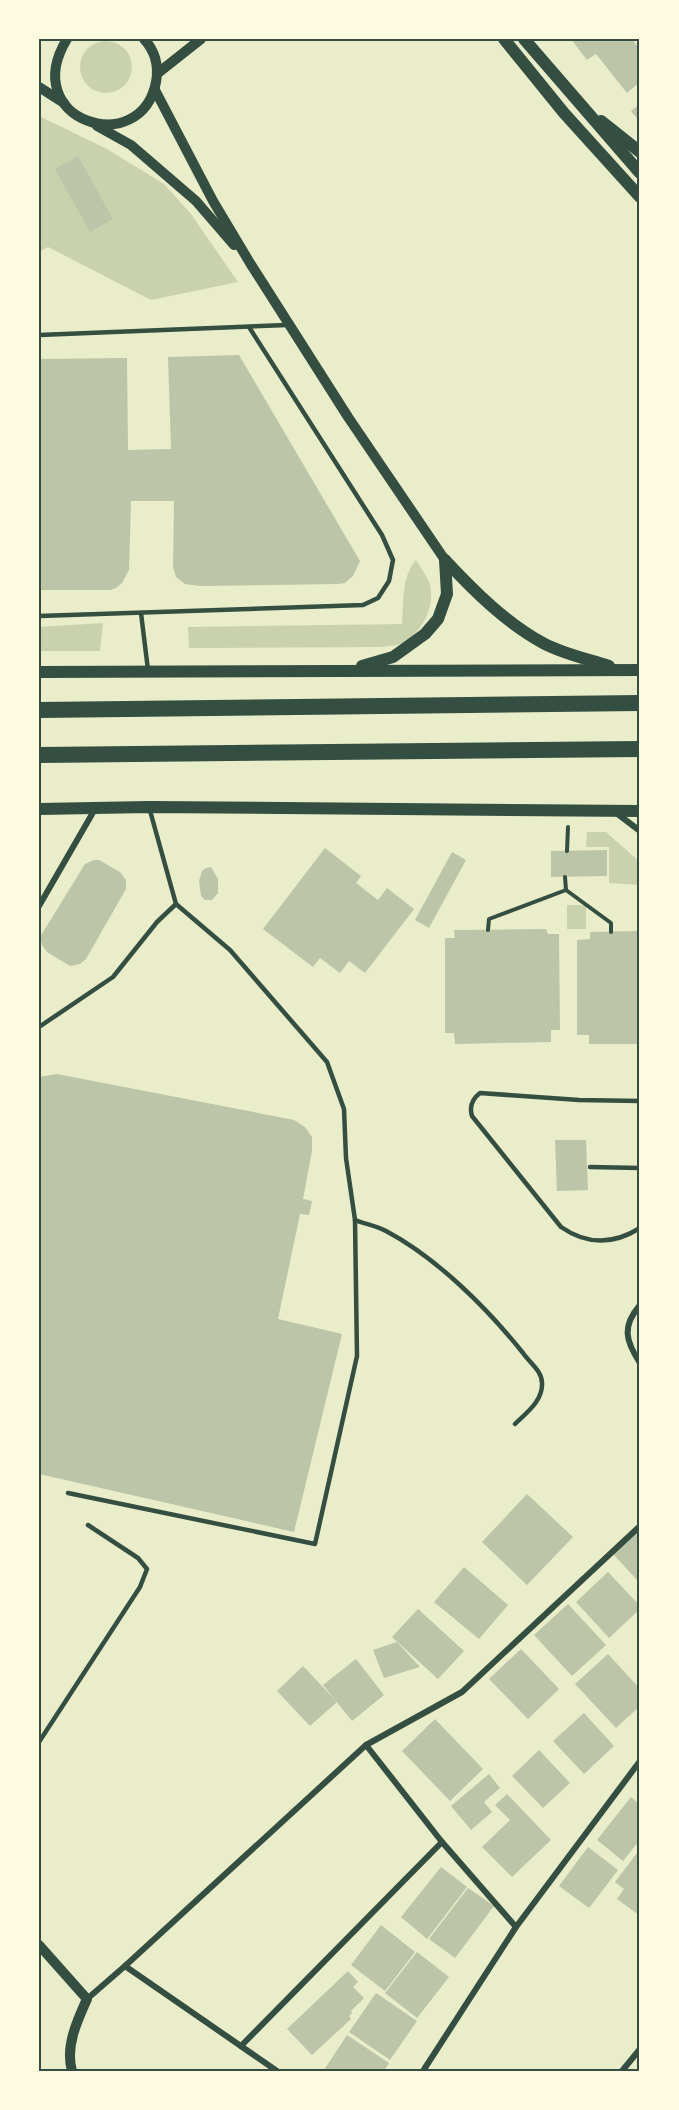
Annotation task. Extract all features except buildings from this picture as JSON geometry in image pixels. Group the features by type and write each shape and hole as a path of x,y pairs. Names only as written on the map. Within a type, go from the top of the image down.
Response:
{"highway":[{"path":"39,710 640,703"},
{"path":"39,755 640,749"}],"main road":[{"path":"504,39 564,113 640,197"},
{"path":"524,39 640,173"},
{"path":"575,100 640,152"},
{"path":"445,560 478,594 544,644 618,670"},
{"path":"346,671 393,657 425,634 438,619 447,594 445,560"},
{"path":"39,672 640,670"},
{"path":"39,809 149,807 640,812"}],"street":[{"path":"64,104 57,88 54,71 58,54 67,39"},
{"path":"91,123 107,125 122,122 136,115 147,104 155,90 158,73 156,59 144,39"},
{"path":"158,73 201,39"},
{"path":"39,87 77,116 132,146 188,194 250,263"},
{"path":"155,90 213,201 250,263 348,417 445,560"},
{"path":"39,906 95,808"},
{"path":"615,812 640,831"},
{"path":"640,1305 630,1317 627,1331 629,1347 640,1362"},
{"path":"72,2071 69,2062 74,2028 87,1999 366,1745 462,1692 640,1526"},
{"path":"366,1745 442,1842 516,1927"},
{"path":"423,2071 516,1927 640,1761"},
{"path":"241,2046 442,1842"},
{"path":"39,1945 87,1999"},
{"path":"125,1966 277,2071"},
{"path":"622,2071 640,2049"}],"lane":[{"path":"39,335 290,325"},
{"path":"39,616 363,605 378,597 389,580 393,560 382,535 249,327"},
{"path":"141,613 148,672"},
{"path":"68,1493 315,1544 357,1356 355,1220 346,1158 344,1109 327,1062 230,950 176,903 149,807"},
{"path":"39,1027 113,977 157,922 176,903"},
{"path":"640,1101 579,1100 480,1093 470,1106 475,1120 561,1227 579,1238 593,1241 620,1239 640,1228"},
{"path":"590,1167 640,1168"},
{"path":"355,1220 385,1230 471,1295 501,1326 541,1374 540,1396 515,1424"},
{"path":"39,1742 140,1587 147,1569 138,1558 88,1525"}],"path":[{"path":"566,877 566,890"},
{"path":"488,930 489,919 566,890"},
{"path":"566,890 611,923 611,932"}],"green space":[{"path":"106,41 116,43 124,49 130,57 132,67 130,77 124,85 116,91 106,93 96,91 88,85 82,77 80,67 82,57 88,49 96,43"},
{"path":"39,116 107,149 164,184 191,214 238,282 151,300 48,247 39,252"},
{"path":"416,560 430,585 431,600 427,616 419,629 402,643 380,647 189,648 188,627 402,624 406,582"},
{"path":"103,623 100,651 39,651 39,627"},
{"path":"587,832 606,832 640,862 640,885 609,883 609,847 586,847"},
{"path":"567,905 586,905 586,929 567,929"}]}
